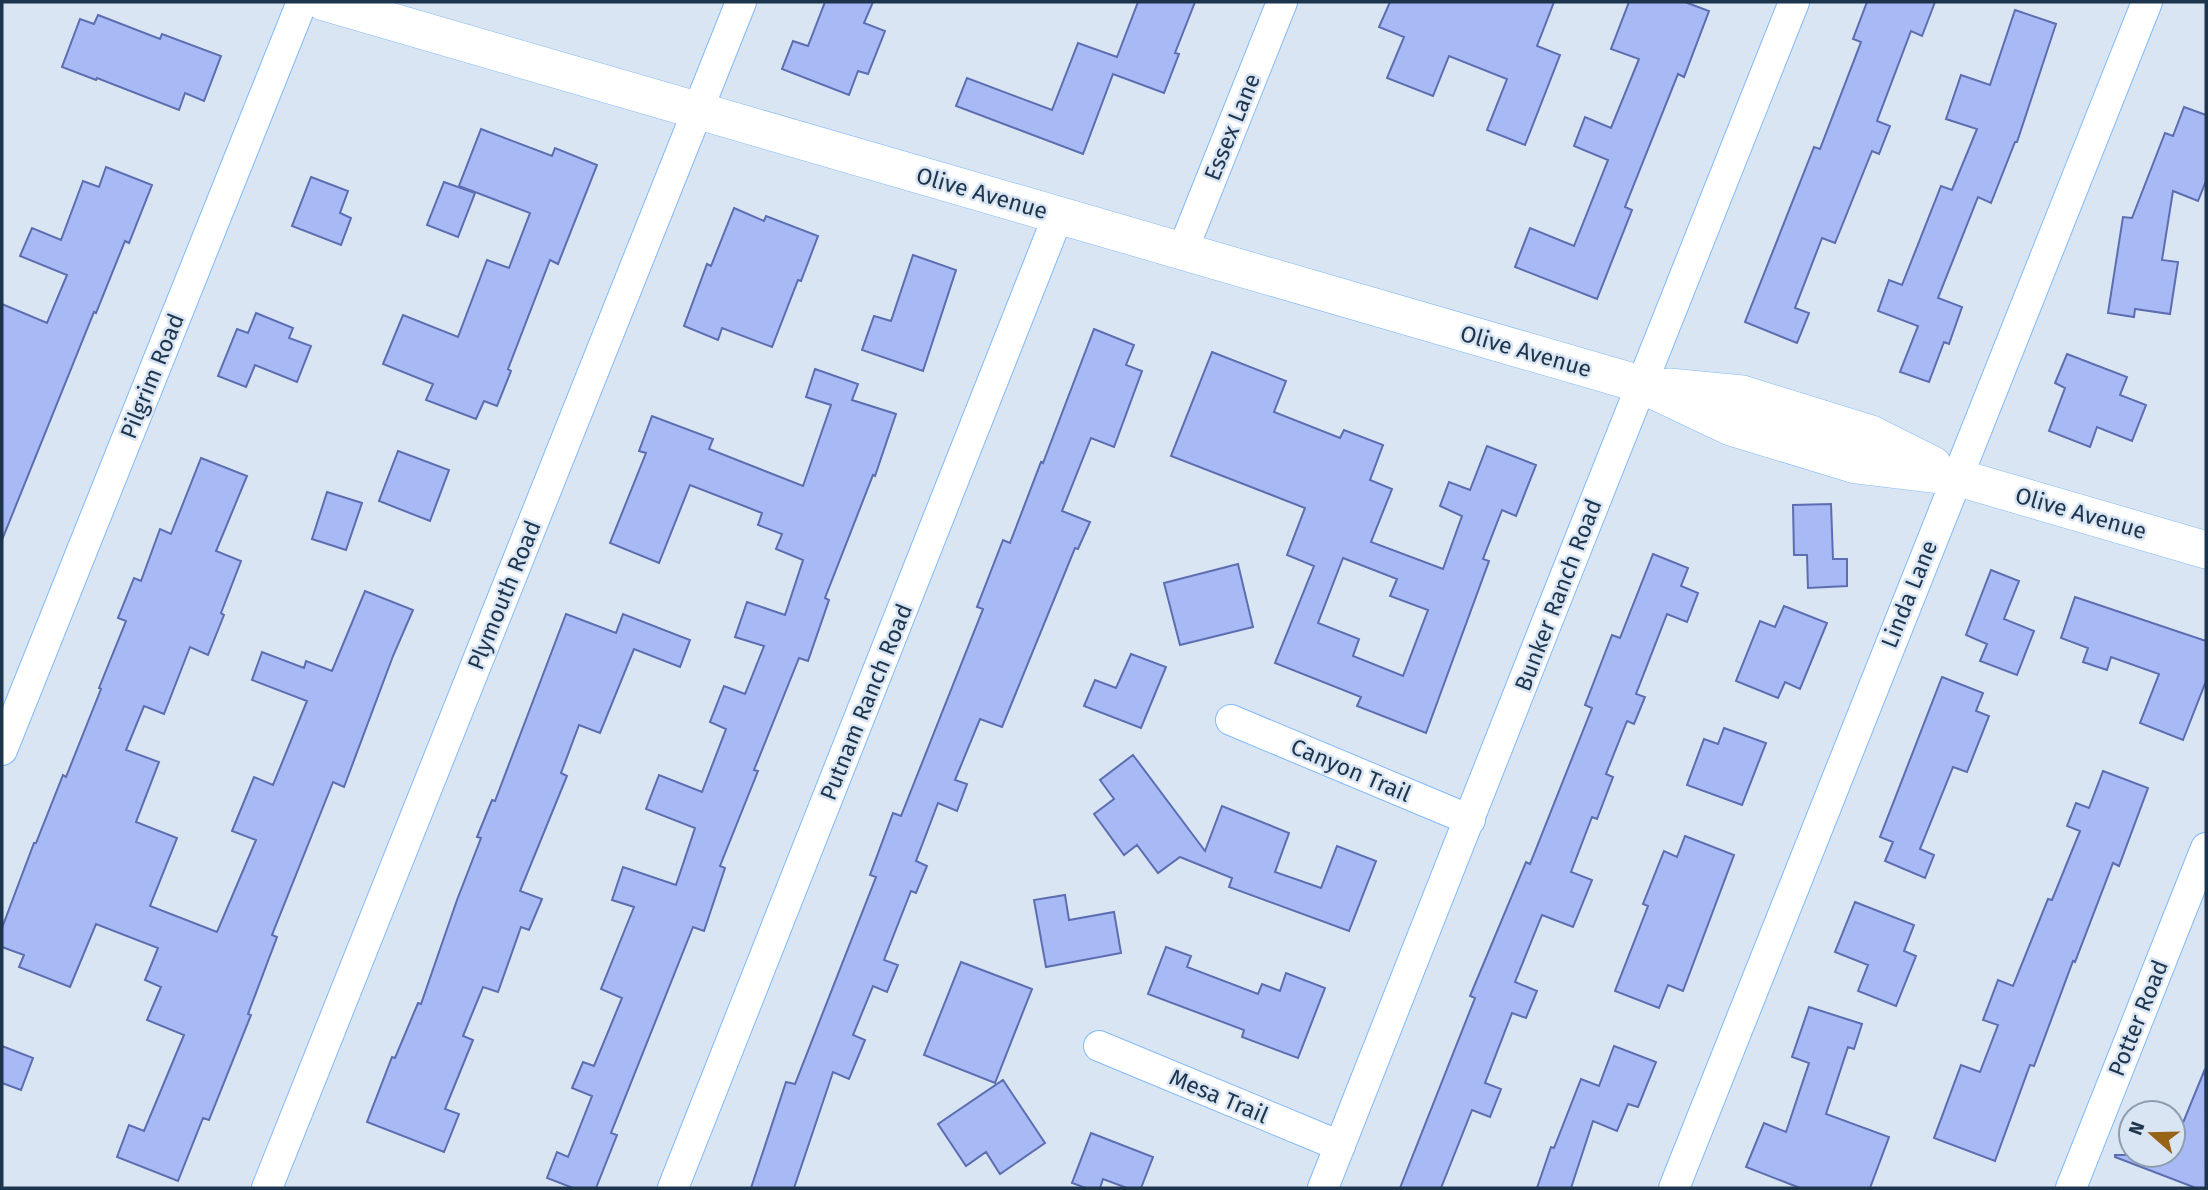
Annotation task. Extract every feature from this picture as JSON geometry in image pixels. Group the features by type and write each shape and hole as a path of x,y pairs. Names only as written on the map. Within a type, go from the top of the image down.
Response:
{"street":[{"name":"Pilgrim Road","path":"2,750 302,2"},
{"name":"Olive Avenue","path":"324,2 1640,384 1731,427 1856,465 1956,477 2206,550"},
{"name":"Plymouth Road","path":"267,1188 741,2"},
{"name":"Essex Lane","path":"1182,251 1282,2"},
{"name":"Bunker Ranch Road","path":"1322,1188 1794,2"},
{"name":"Linda Lane","path":"1674,1188 2147,2"},
{"name":"Putnam Ranch Road","path":"673,1188 1058,216"},
{"name":"Canyon Trail","path":"1231,720 1470,820"},
{"name":"Potter Road","path":"2071,1188 2206,848"},
{"name":"Mesa Trail","path":"1099,1046 1339,1146"}],"building":[{"path":"825,2 873,2 864,23 885,31 868,74 858,71 849,95 782,69 793,41 808,46"},
{"path":"1138,2 1195,2 1175,53 1179,54 1164,93 1113,74 1083,154 956,106 967,78 1052,110 1078,43 1117,57"},
{"path":"1390,2 1554,2 1537,46 1560,55 1525,145 1487,130 1507,79 1449,56 1433,96 1387,78 1404,37 1379,27"},
{"path":"1629,2 1685,2 1709,11 1684,77 1678,74 1625,207 1632,210 1597,299 1515,267 1530,228 1574,246 1608,160 1574,146 1585,117 1611,128 1639,59 1611,49"},
{"path":"1867,2 1935,2 1922,36 1911,31 1877,121 1890,126 1879,154 1872,151 1835,243 1822,238 1795,308 1809,313 1797,343 1745,322 1814,147 1820,149 1861,42 1853,39"},
{"path":"2015,10 2056,24 2017,142 1991,203 1978,197 1938,298 1962,307 1949,344 1944,342 1929,382 1900,372 1918,326 1878,311 1889,280 1902,285 1941,186 1952,190 1977,129 1946,119 1961,75 1990,85"},
{"path":"98,15 160,39 162,34 221,56 204,101 185,93 179,110 62,67 80,19 94,24"},
{"path":"2184,107 2206,115 2206,181 2198,201 2173,191 2162,260 2178,262 2170,314 2135,309 2134,317 2108,313 2123,217 2132,218 2165,133 2173,136"},
{"path":"481,129 552,156 555,148 597,165 558,264 550,260 508,369 511,371 497,406 484,401 476,419 426,400 433,384 383,364 403,315 458,337 487,260 509,268 530,213 459,186"},
{"path":"106,167 152,185 129,243 125,241 96,313 94,312 2,540 2,304 47,323 67,275 20,256 32,228 61,240 83,181 99,187"},
{"path":"311,177 348,191 340,213 351,218 341,245 292,226"},
{"path":"444,182 475,193 458,237 427,225"},
{"path":"734,208 764,221 766,216 818,236 772,347 722,328 718,340 684,326 707,264 711,266"},
{"path":"913,255 956,270 923,371 862,350 874,316 891,321"},
{"path":"256,313 293,328 289,338 311,346 297,382 255,365 246,387 218,376 237,329 248,333"},
{"path":"1094,329 1134,345 1126,365 1142,371 1114,447 1091,438 1062,511 1090,522 1078,549 1075,548 1002,727 980,719 955,780 967,784 957,811 938,803 916,861 927,866 916,893 911,891 884,960 898,965 887,992 873,986 853,1035 865,1040 849,1079 833,1072 794,1188 751,1188 786,1082 795,1084 876,877 870,875 893,813 901,816 983,609 977,607 1003,540 1010,543"},
{"path":"1212,352 1286,381 1274,412 1340,438 1344,430 1383,445 1370,480 1392,489 1371,542 1443,569 1462,516 1440,506 1449,482 1470,490 1487,446 1536,465 1516,516 1502,510 1483,559 1489,561 1426,733 1357,706 1361,697 1275,663 1314,566 1287,555 1305,508 1171,456","holes":["1343,558 1397,579 1390,596 1428,610 1403,676 1353,656 1359,639 1318,623"]},
{"path":"2067,354 2127,377 2120,395 2146,405 2132,441 2097,427 2090,447 2049,431 2065,388 2055,383"},
{"path":"815,369 858,384 852,400 896,414 875,476 873,475 825,598 829,600 808,661 799,658 754,770 758,771 720,866 725,868 704,931 693,927 611,1133 617,1135 596,1188 573,1188 547,1178 557,1152 568,1157 592,1096 572,1088 583,1062 594,1066 622,998 601,989 634,907 612,900 623,867 676,885 695,828 646,809 659,775 702,792 726,729 710,722 724,686 745,694 764,646 735,637 747,602 785,615 803,560 776,549 782,534 758,525 762,513 690,485 659,563 610,543 646,453 639,451 652,416 713,439 709,449 803,486 831,405 806,397"},
{"path":"398,451 449,470 430,521 379,501"},
{"path":"201,458 247,476 216,551 241,561 208,655 190,647 164,714 144,706 126,750 159,762 136,822 177,838 150,906 217,932 256,840 232,831 254,777 273,785 307,701 252,680 262,652 304,668 306,661 332,671 365,591 413,610 344,787 333,782 272,935 277,937 248,1014 251,1015 209,1120 203,1118 178,1181 117,1157 129,1125 144,1131 184,1035 147,1020 161,987 145,980 158,948 96,924 70,987 19,967 24,955 2,947 2,928 34,843 63,775 66,777 101,689 99,688 126,621 118,618 134,578 141,581 160,529 171,534"},
{"path":"327,492 362,503 346,550 312,539"},
{"path":"1831,504 1833,559 1847,559 1847,586 1808,588 1807,555 1794,555 1793,505"},
{"path":"1653,554 1688,568 1681,586 1698,593 1687,622 1667,614 1636,694 1645,697 1634,724 1627,721 1606,774 1613,777 1597,819 1592,817 1571,872 1592,880 1573,927 1542,915 1515,982 1537,991 1526,1018 1512,1013 1485,1083 1501,1089 1490,1117 1472,1110 1441,1188 1400,1188 1475,998 1470,996 1526,862 1530,864 1592,708 1585,705 1612,635 1620,638"},
{"path":"1238,564 1253,627 1180,645 1164,583"},
{"path":"1991,570 2019,581 2004,619 2034,631 2017,675 1980,661 1987,644 1966,635"},
{"path":"2075,597 2206,641 2206,681 2183,740 2140,723 2159,674 2111,657 2107,670 2083,662 2088,648 2061,638"},
{"path":"1784,606 1827,623 1800,689 1785,682 1778,698 1736,681 1760,621 1775,627"},
{"path":"566,614 616,633 623,614 690,640 680,667 634,649 600,733 579,725 561,773 567,776 520,891 542,899 529,930 521,927 498,992 483,987 463,1036 473,1040 445,1109 459,1114 444,1152 367,1122 392,1057 395,1058 418,1003 421,1004 481,838 477,837 492,800 495,801"},
{"path":"1131,654 1166,667 1141,728 1084,706 1095,680 1116,688"},
{"path":"1942,677 1983,693 1976,711 1989,716 1967,772 1953,767 1920,849 1934,855 1925,878 1885,861 1893,842 1880,837"},
{"path":"1724,728 1766,743 1742,805 1687,785 1704,739 1718,744"},
{"path":"1133,755 1205,851 1222,806 1289,833 1275,872 1321,888 1337,846 1376,861 1349,931 1229,887 1232,878 1180,857 1158,873 1137,845 1124,855 1094,814 1114,799 1100,780"},
{"path":"2103,771 2148,788 2119,866 2113,863 2034,1066 2030,1065 1995,1161 1934,1138 1961,1065 1980,1072 1998,1025 1983,1020 1998,980 2013,986 2048,899 2052,900 2080,831 2067,826 2076,803 2089,808"},
{"path":"1685,836 1734,855 1683,991 1668,985 1659,1008 1615,991 1648,906 1643,904 1664,851 1677,857"},
{"path":"1065,895 1069,920 1114,912 1121,953 1046,967 1034,900"},
{"path":"1855,902 1914,925 1904,951 1916,956 1896,1006 1858,991 1868,965 1835,952"},
{"path":"1166,947 1191,956 1187,967 1258,994 1262,984 1280,991 1286,973 1325,988 1298,1058 1242,1037 1244,1030 1148,994"},
{"path":"961,962 1032,989 995,1083 924,1055"},
{"path":"1809,1007 1862,1024 1854,1049 1848,1047 1826,1114 1889,1137 1870,1188 1800,1188 1746,1167 1764,1123 1786,1132 1809,1063 1792,1057"},
{"path":"2,1046 33,1058 21,1090 2,1083"},
{"path":"1614,1046 1656,1062 1638,1107 1628,1104 1617,1131 1593,1121 1571,1188 1537,1188 1551,1147 1554,1148 1581,1079 1599,1086"},
{"path":"2205,1069 2206,1188 2196,1188 2146,1169 2187,1169 2187,1113"},
{"path":"1003,1080 1045,1143 1000,1174 986,1152 966,1166 938,1124"},
{"path":"1091,1133 1153,1157 1141,1188 1127,1188 1103,1179 1100,1188 1086,1188 1072,1183"}]}
